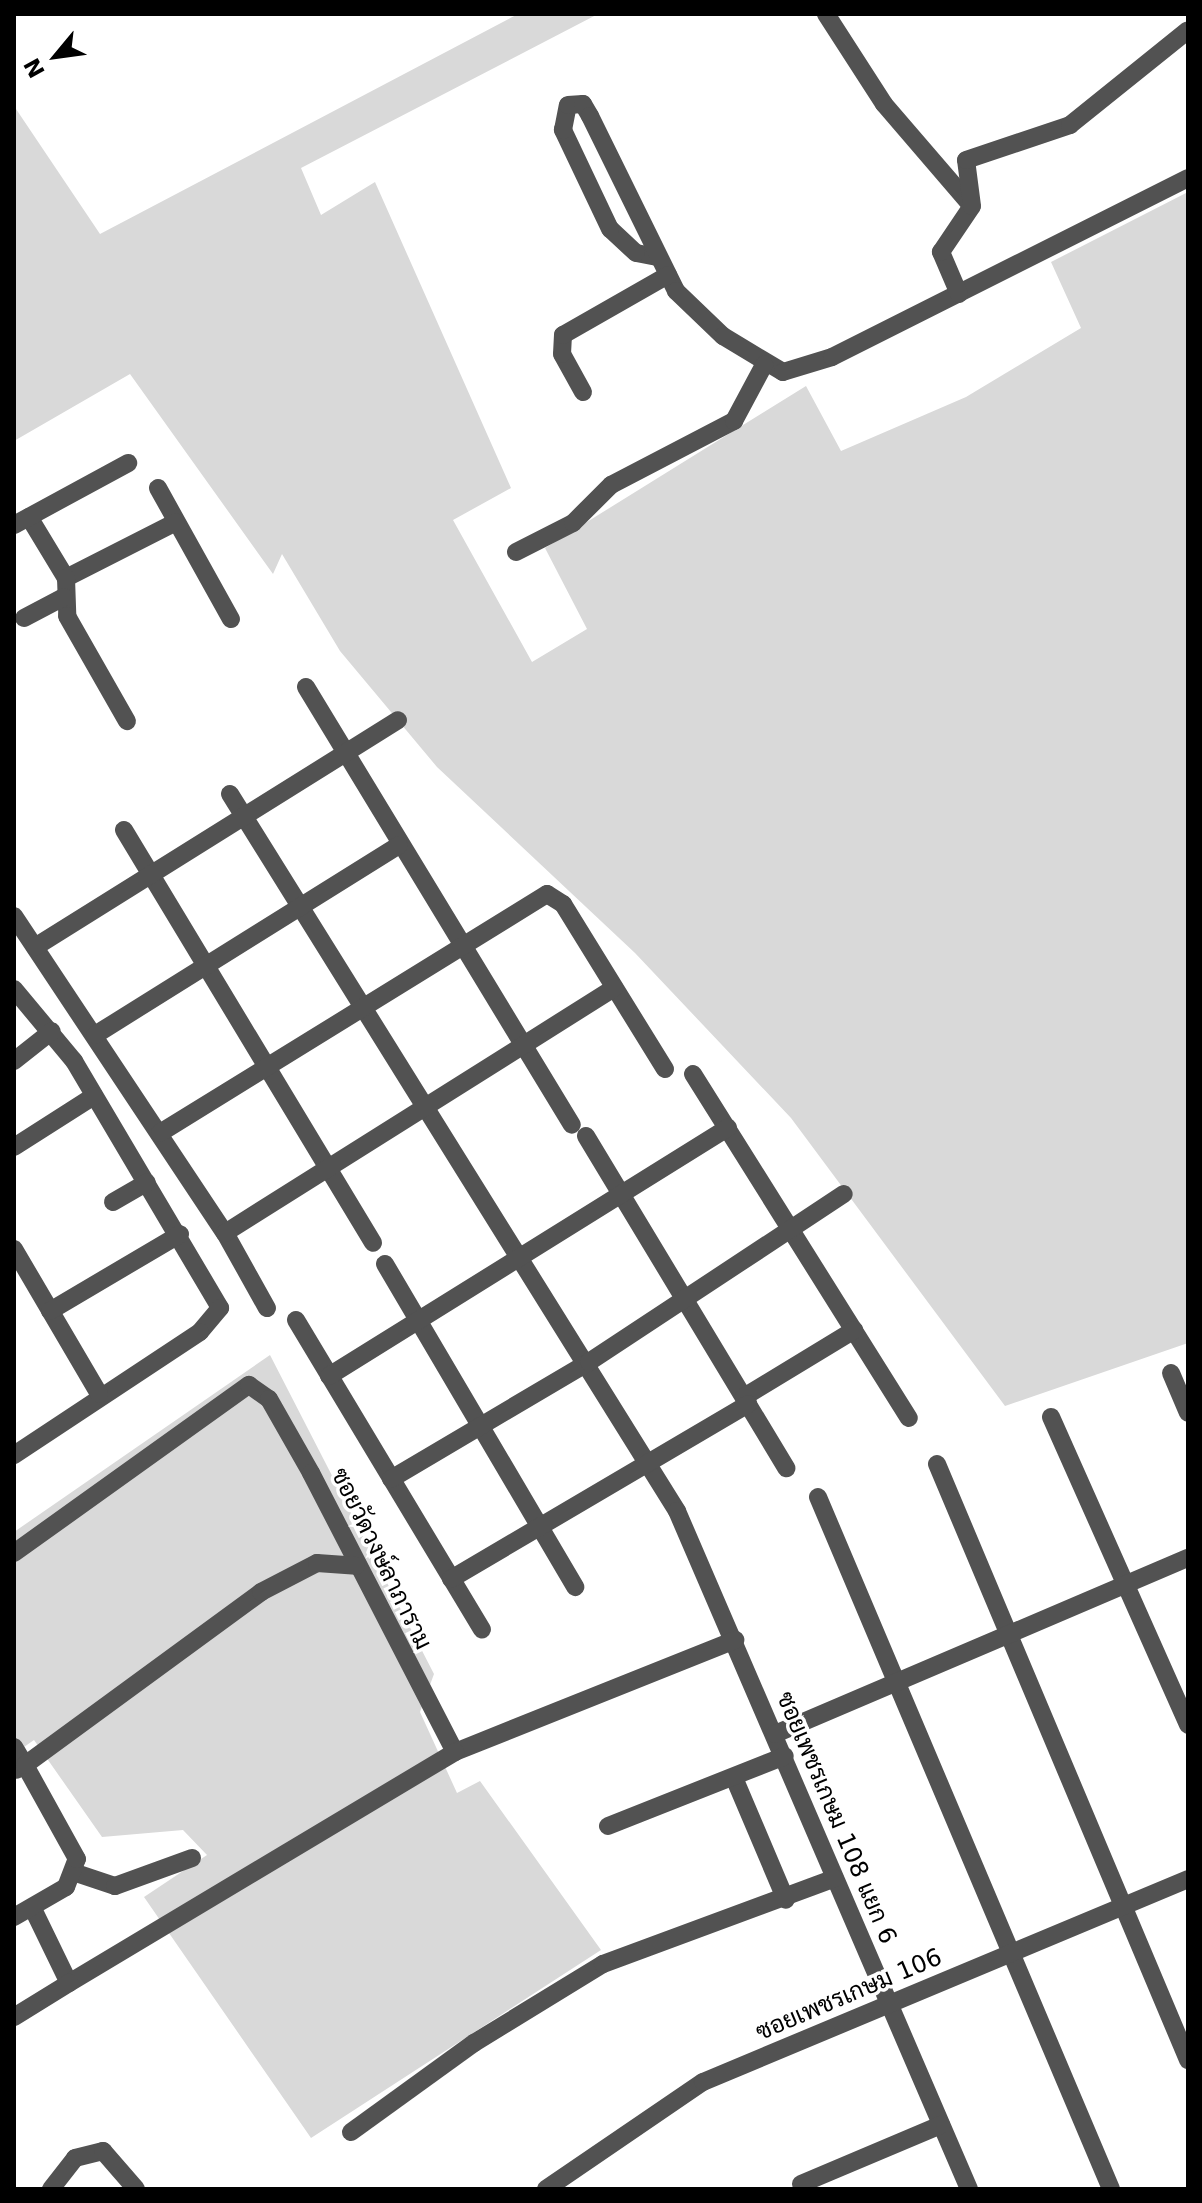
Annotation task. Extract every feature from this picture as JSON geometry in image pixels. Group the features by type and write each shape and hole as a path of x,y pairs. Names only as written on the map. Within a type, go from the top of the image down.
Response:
{"street":[{"path":"826,14 884,104 972,206"},
{"path":"959,294 942,242 972,206 966,160 1070,125 1188,30"},
{"path":"657,257 636,253 610,229 563,130 568,105 583,104 657,257 696,311 764,365 783,372 832,357 1188,178"},
{"path":"583,392 562,354 563,335 668,275"},
{"path":"516,552 573,523 611,485 734,421 764,365"},
{"path":"127,721 67,616 65,588 21,521 128,463"},
{"path":"158,488 231,619"},
{"path":"24,618 65,588 176,522"},
{"path":"306,687 342,754 523,1044 621,1194 786,1468"},
{"path":"35,947 398,720"},
{"name":"ซอยเพชรเกษม 108 แยก 6","path":"230,794 589,1362 644,1465 698,1554 969,2189"},
{"path":"124,830 373,1243"},
{"path":"95,1035 399,845"},
{"path":"160,1133 362,1006 556,895 665,1069"},
{"path":"14,916 225,1233 267,1308"},
{"path":"225,1233 614,988"},
{"path":"14,989 52,1031 216,1294 215,1318 99,1394 14,1455"},
{"path":"14,1061 52,1031"},
{"path":"693,1074 909,1418"},
{"path":"14,1147 94,1096"},
{"path":"329,1376 728,1128"},
{"path":"113,1202 147,1182"},
{"path":"391,1479 480,1421 589,1362 683,1297 844,1194"},
{"path":"50,1311 180,1234"},
{"path":"14,1249 99,1394"},
{"path":"385,1264 575,1587"},
{"path":"296,1320 482,1629"},
{"path":"451,1579 539,1523 644,1465 854,1330"},
{"path":"1171,1373 1188,1413"},
{"name":"ซอยวัดวงษ์ลาภาราม","path":"14,1553 249,1385 269,1399 455,1752"},
{"path":"1051,1417 1188,1725"},
{"path":"937,1464 1188,2060"},
{"path":"818,1497 1111,2189"},
{"path":"775,1734 1188,1558"},
{"path":"19,1768 261,1592 317,1563 356,1566"},
{"path":"14,2017 455,1752 735,1640"},
{"path":"14,1747 19,1768 72,1847 76,1873"},
{"path":"608,1826 735,1780 785,1756"},
{"path":"735,1780 786,1900"},
{"path":"76,1873 115,1886 192,1858"},
{"path":"14,1917 33,1909 76,1873"},
{"path":"351,2132 474,2043 603,1964 786,1900 835,1878"},
{"name":"ซอยเพชรเกษม 106","path":"546,2189 703,2082 890,2008 1009,1951 1188,1879"},
{"path":"33,1909 69,1983"},
{"path":"801,2184 941,2125"},
{"path":"51,2189 75,2158 103,2151 136,2189"}],"shaded area":[{"path":"518,14 598,14 301,168 321,215 375,182 511,488 453,520 532,662 587,629 545,548 806,386 841,451 966,397 1081,328 1051,262 1188,192 1188,1343 1005,1406 791,1118 635,953 437,767 340,651 282,554 273,574 130,374 14,441 14,106 100,234"},
{"path":"270,1355 434,1674 420,1712 457,1793 480,1781 601,1950 311,2138 144,1897 207,1855 183,1830 102,1837 34,1740 14,1754 14,1532"}]}
